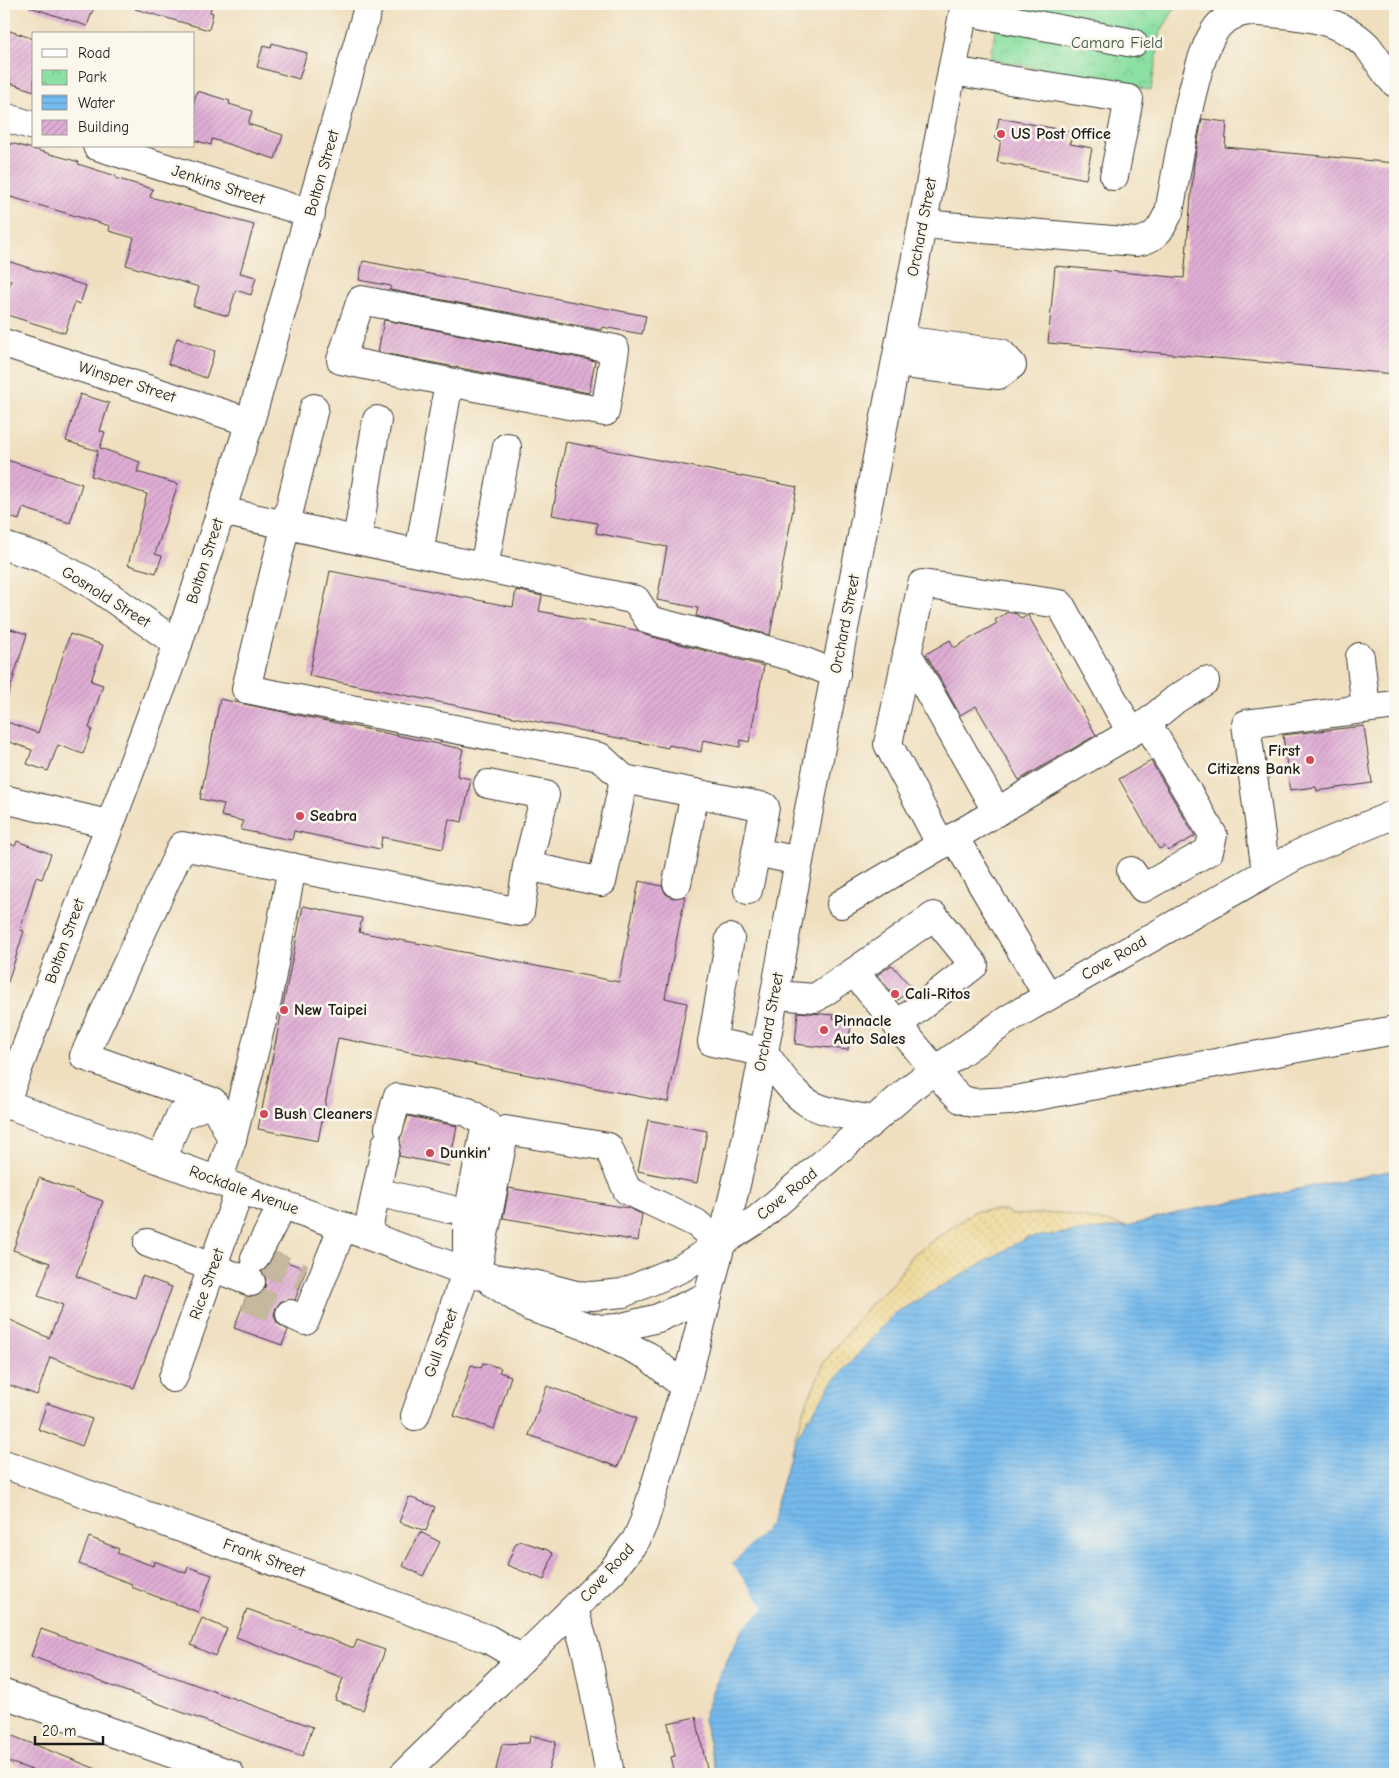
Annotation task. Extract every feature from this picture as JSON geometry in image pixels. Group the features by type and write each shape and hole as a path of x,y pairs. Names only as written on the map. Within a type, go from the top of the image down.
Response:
{"street":[{"name":"Bolton Street","path":"4,1104 108,824 178,644 250,422 311,214 367,4"},
{"path":"964,7 1132,43"},
{"name":"Orchard Street","path":"721,1244 742,1165 964,7"},
{"path":"923,224 1136,242 1151,239 1162,228 1169,212 1200,63 1219,25 1228,17 1239,13 1248,11 1320,19 1348,31 1366,45 1395,83"},
{"path":"952,71 1129,99 1114,176"},
{"path":"4,116 32,125"},
{"name":"Jenkins Street","path":"104,148 311,214"},
{"path":"361,300 615,349 605,412 449,382 341,360 361,300"},
{"name":"Winsper Street","path":"4,343 250,422"},
{"path":"419,554 449,382"},
{"path":"314,408 246,689 600,757 624,779 765,808 748,890"},
{"path":"357,540 377,420"},
{"path":"484,567 507,447"},
{"path":"221,511 636,600 650,620 790,656 836,674"},
{"name":"Gosnold Street","path":"4,546 42,558 89,582 178,644"},
{"path":"1048,996 888,744 922,584 1060,604 1139,728 1213,835 1209,851 1143,888 1131,871"},
{"path":"907,652 996,812"},
{"path":"1266,872 1246,724 1387,709 1360,657"},
{"path":"841,904 1139,728 1176,699 1205,681"},
{"path":"527,866 602,882 624,779"},
{"path":"232,1139 212,1102 84,1056 182,846 520,912 527,866 545,795 488,784"},
{"path":"677,883 695,793"},
{"path":"4,799 108,824"},
{"name":"Cove Road","path":"404,1774 612,1571 636,1540 644,1522 685,1387 721,1244 786,1196 935,1069 1010,1018 1266,872 1337,838 1395,814"},
{"path":"756,852 799,861"},
{"name":"Rice Street","path":"173,1378 213,1264 229,1185 232,1139 267,1001 292,868"},
{"path":"775,995 815,998 934,916 974,965 897,1025"},
{"path":"730,938 712,1042 764,1052 794,1094 804,1102 823,1111 874,1120"},
{"path":"854,972 897,1025 961,1098 985,1103 1069,1091 1395,1030"},
{"path":"304,1295 355,1231 376,1192 397,1098 468,1112 486,1124 467,1219 476,1274"},
{"path":"161,1159 180,1116 212,1102"},
{"name":"Rockdale Avenue","path":"4,1104 476,1274 538,1285 576,1295 607,1295 623,1292 666,1276 721,1244"},
{"path":"476,1274 505,1130 608,1147 627,1190 696,1223 721,1244"},
{"path":"376,1192 449,1209"},
{"path":"253,1274 283,1204"},
{"path":"148,1243 213,1264 253,1274"},
{"path":"213,1264 253,1274"},
{"name":"Rockdale Avenue","path":"476,1274 530,1307 586,1326 602,1329 636,1324 670,1314 708,1296"},
{"name":"Gull Street","path":"415,1416 476,1274"},
{"path":"586,1326 648,1356 685,1387"},
{"name":"Frank Street","path":"4,1464 488,1639 522,1659"},
{"path":"574,1609 587,1654 610,1774"},
{"path":"4,1694 230,1774"}],"sand":[{"path":"1005,1210 1012,1215 1061,1213 1127,1226 789,1452 807,1402 825,1361 872,1302 895,1281 911,1256 975,1211"}],"green space":[{"name":"Camara Field","path":"1000,4 1178,4 1161,31 1151,90 990,59"}],"water":[{"path":"1395,1170 1395,1774 717,1774 703,1719 716,1683 742,1630 746,1600 732,1564 769,1526 795,1439 832,1383 895,1313 1026,1238 1127,1226 1185,1211"}],"pier":[{"path":"800,1428 789,1452 769,1526 732,1564 765,1608 739,1632 743,1600 730,1564 766,1525 787,1451"}],"building":[{"path":"31,4 95,4 87,26 30,7"},
{"path":"136,4 212,4 210,12 213,13 209,30 135,9"},
{"path":"4,29 32,38 32,90 4,81"},
{"path":"272,43 307,53 299,79 257,67 263,46 271,48"},
{"path":"197,91 230,101 229,104 252,111 248,124 283,135 275,159 212,139 211,145 195,140 195,98"},
{"path":"999,118 1073,132 1070,144 1092,148 1086,179 997,162 1001,140 995,139"},
{"path":"1202,119 1227,122 1225,147 1395,163 1395,374 1048,343 1055,266 1184,278 1194,163"},
{"path":"11,143 79,162 78,164 116,176 115,178 153,189 150,197 254,225 240,273 256,277 251,295 236,290 228,316 193,306 199,287 126,265 134,238 109,231 110,226 4,195 4,166"},
{"path":"4,260 86,286 80,304 75,302 65,333 4,314 4,304 11,280 4,279"},
{"path":"363,261 646,316 642,334 602,327 601,330 390,290 391,286 359,280"},
{"path":"384,320 595,361 589,393 378,352"},
{"path":"177,338 215,351 206,378 168,364"},
{"path":"80,394 109,403 100,431 105,432 100,448 140,462 137,472 178,484 155,554 162,556 156,573 128,565 147,494 91,476 98,451 66,441"},
{"path":"566,442 797,487 770,635 696,616 698,608 657,600 667,547 596,533 597,523 552,515"},
{"path":"4,459 82,484 70,523 23,508 19,520 4,515"},
{"path":"330,571 513,607 516,590 542,596 539,611 640,631 645,635 764,666 749,742 741,740 740,747 703,740 701,752 669,745 668,748 309,676"},
{"path":"1008,612 1017,614 1021,619 1028,615 1096,735 1019,780 976,706 960,715 926,654 950,640 954,648 997,623 995,620"},
{"path":"4,627 27,634 8,695 4,694"},
{"path":"70,634 103,645 91,681 103,685 89,728 92,729 83,754 58,745 48,771 27,764 32,750 4,740 4,721 38,733"},
{"path":"220,699 463,749 457,776 471,779 462,822 449,819 443,849 382,837 380,849 294,831 292,840 241,830 243,821 221,816 224,804 200,799"},
{"path":"1364,726 1372,783 1317,791 1316,787 1290,790 1283,735"},
{"path":"1151,761 1195,836 1168,851 1165,846 1159,849 1119,779"},
{"path":"4,841 15,846 17,841 51,854 42,879 36,877 20,930 24,931 8,982 4,981"},
{"path":"639,881 662,886 666,894 673,898 685,896 665,998 687,1003 668,1102 338,1038 318,1141 258,1129 303,906 362,918 359,932 619,982"},
{"path":"892,965 912,988 898,1000 877,975"},
{"path":"798,1012 834,1015 833,1018 851,1021 848,1050 795,1044"},
{"path":"408,1116 457,1126 449,1166 399,1156 400,1138"},
{"path":"648,1120 707,1131 697,1183 638,1171"},
{"path":"39,1178 103,1201 76,1276 135,1298 142,1276 172,1287 134,1388 50,1357 37,1395 4,1383 4,1317 49,1338 63,1305 38,1296 50,1263 13,1250"},
{"path":"509,1188 628,1208 642,1214 638,1241 503,1218"},
{"path":"273,1257 306,1269 295,1300 281,1301 276,1308 274,1315 277,1323 288,1330 282,1345 234,1328 246,1297 260,1294 265,1288 266,1279 262,1272"},
{"path":"483,1363 501,1368 499,1372 511,1376 494,1429 454,1416 471,1365 481,1368"},
{"path":"547,1386 636,1418 618,1467 529,1435"},
{"path":"47,1403 92,1419 82,1446 38,1429"},
{"path":"409,1497 435,1507 426,1531 399,1522"},
{"path":"420,1532 440,1542 423,1576 403,1566"},
{"path":"89,1537 119,1549 117,1553 153,1566 154,1561 186,1573 188,1567 212,1575 198,1612 131,1587 132,1584 79,1564"},
{"path":"521,1541 548,1550 553,1554 544,1580 507,1565 516,1543"},
{"path":"247,1609 354,1648 357,1640 385,1650 363,1710 335,1700 343,1678 236,1637"},
{"path":"202,1618 227,1629 215,1656 191,1645"},
{"path":"41,1629 313,1727 302,1757 31,1656"},
{"path":"696,1717 708,1774 675,1774 671,1757 675,1756 668,1723"},
{"path":"10,1735 104,1772 104,1774 43,1774 4,1760 4,1750"},
{"path":"530,1735 556,1742 547,1774 495,1774 502,1744 529,1743"}],"tunnel":[{"path":"259,1260 303,1277"},
{"path":"246,1297 290,1314"}],"place":[{"name":"US Post Office","path":"1001,134"},
{"name":"First Citizens Bank","path":"1310,760"},
{"name":"Seabra","path":"300,816"},
{"name":"Cali-Ritos","path":"895,994"},
{"name":"New Taipei","path":"284,1010"},
{"name":"Pinnacle Auto Sales","path":"824,1030"},
{"name":"Bush Cleaners","path":"264,1114"},
{"name":"Dunkin'","path":"430,1153"}]}
